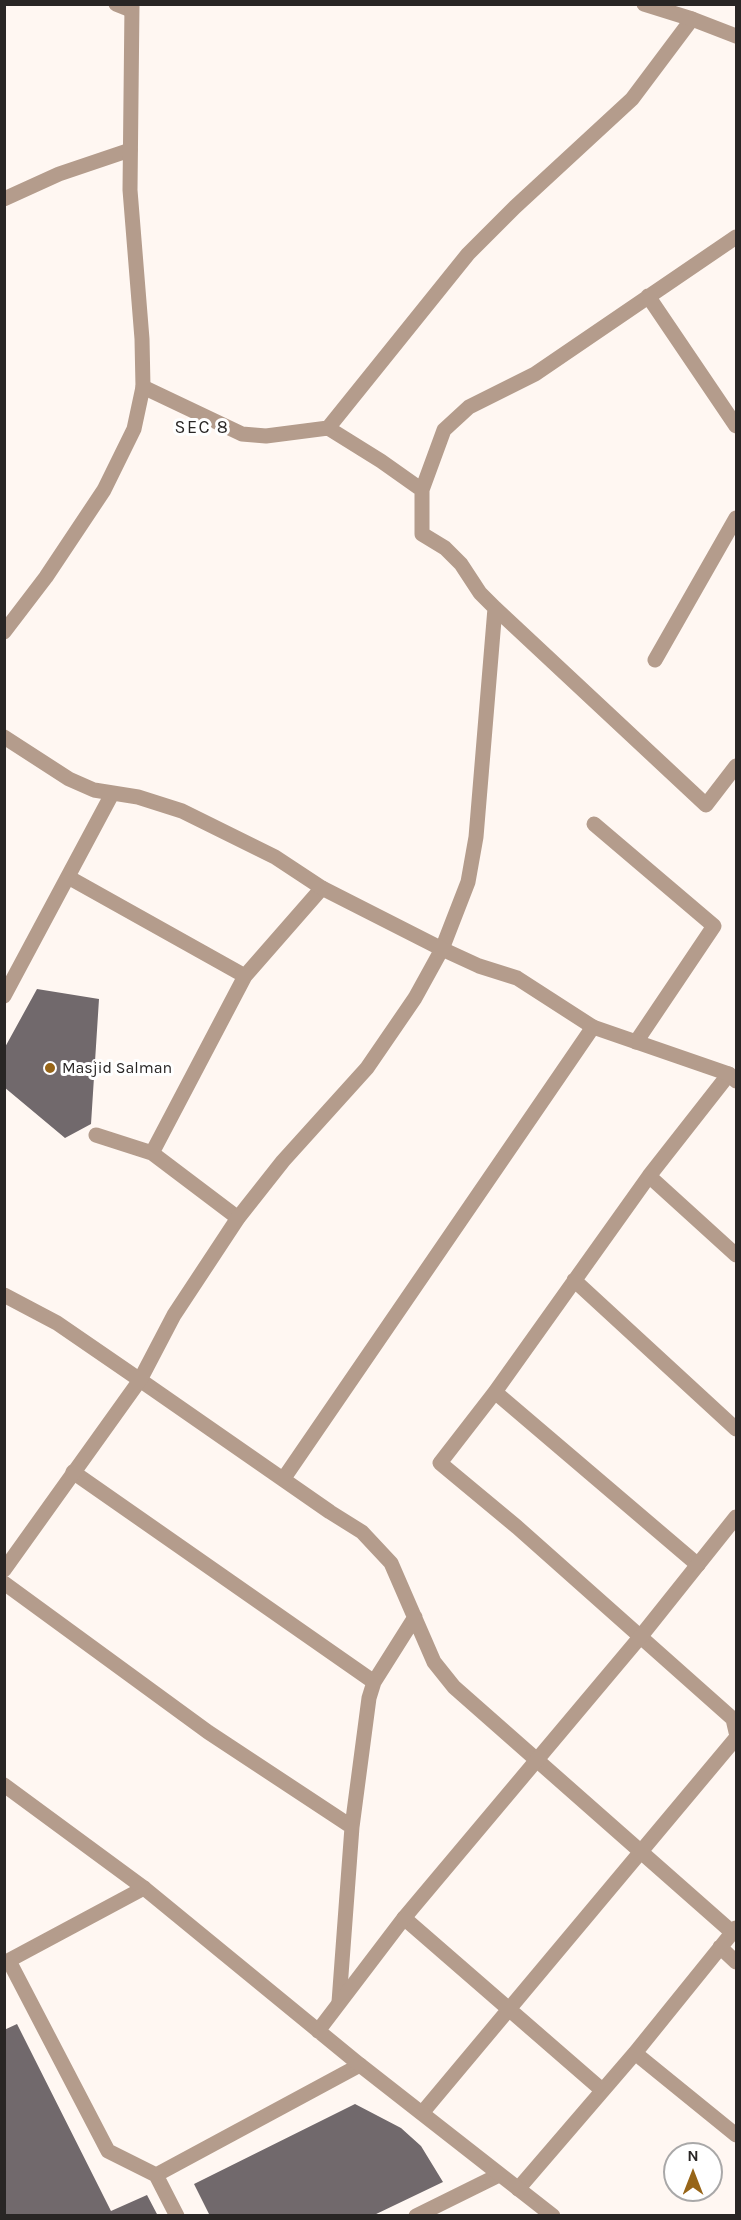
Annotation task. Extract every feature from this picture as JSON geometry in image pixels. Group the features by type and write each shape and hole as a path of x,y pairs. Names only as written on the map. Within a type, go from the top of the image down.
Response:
{"street":[{"path":"4,632 46,577 104,490 134,429 143,387 142,339 130,190 132,7 116,4"},
{"path":"644,4 736,36"},
{"path":"328,428 468,254 515,207 632,99 692,19"},
{"path":"4,199 59,174 130,150"},
{"path":"736,237 535,374 469,407 444,430 422,490 422,534 445,548 461,564 480,593 495,608 706,805 736,766"},
{"path":"648,296 736,426"},
{"path":"143,387 242,434 266,436 328,428 422,490"},
{"path":"655,660 736,518"},
{"path":"4,1570 140,1380 174,1315 238,1218 283,1161 367,1068 415,998 442,949 468,882 476,837 495,608"},
{"path":"4,737 69,779 94,790 138,796 182,811 274,857 322,888 442,949 479,966 517,978 593,1027 733,1077 649,1176 495,1392 440,1463 517,1527 733,1719 736,1732"},
{"path":"4,996 112,794"},
{"path":"594,824 714,926 636,1042"},
{"path":"68,877 244,976"},
{"path":"152,1153 244,976 322,888"},
{"path":"284,1478 593,1027"},
{"path":"96,1135 152,1153 238,1218"},
{"path":"649,1176 736,1255"},
{"path":"574,1280 736,1429"},
{"path":"4,1295 57,1323 362,1532 391,1563 434,1662 454,1687 640,1852 735,1931 635,2053 518,2189"},
{"path":"495,1392 698,1565"},
{"path":"73,1472 374,1682"},
{"path":"318,2031 404,1918 641,1636 736,1517"},
{"path":"4,1583 208,1732 352,1827"},
{"path":"339,2002 352,1827 369,1698 374,1682 415,1617"},
{"path":"422,2113 736,1738"},
{"path":"4,1785 144,1888 360,2065 553,2216"},
{"path":"144,1888 7,1962 108,2151 156,2175 177,2216"},
{"path":"404,1918 603,2090"},
{"path":"720,1947 736,1962"},
{"path":"635,2053 736,2135"},
{"path":"156,2175 360,2065"},
{"path":"416,2216 499,2175"}],"building":[{"name":"Masjid Salman","path":"37,989 99,999 91,1124 65,1138 4,1087 4,1049"},
{"path":"17,2024 111,2211 147,2195 158,2216 4,2216 4,2030"},
{"path":"355,2104 401,2128 421,2146 443,2182 372,2216 210,2216 194,2184"}],"place":[{"name":"Masjid Salman","path":"50,1068"}],"district":[{"name":"SEC 8","path":"202,428"}]}
